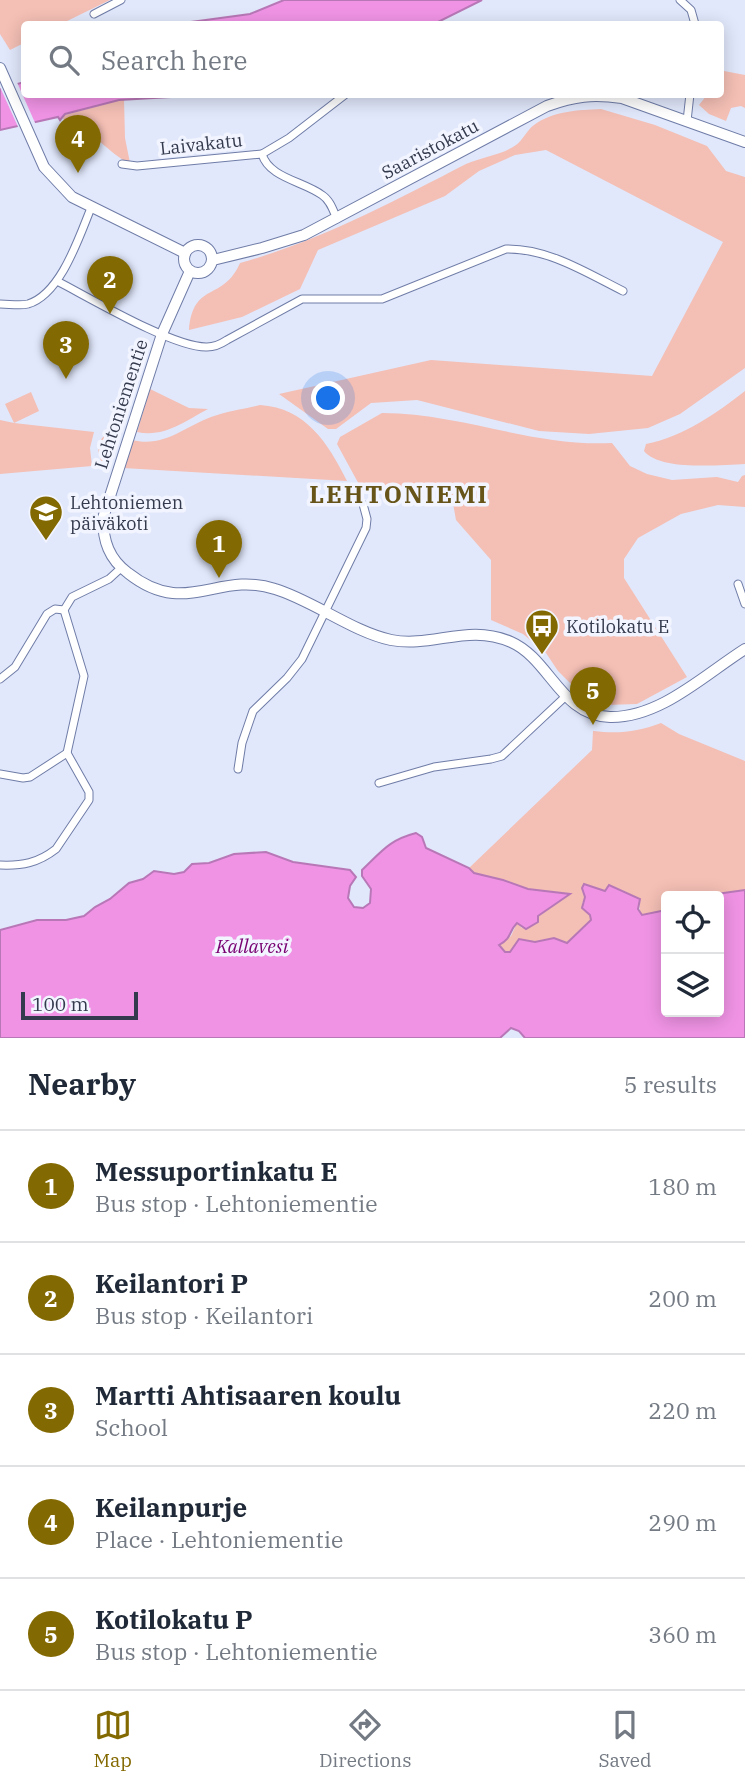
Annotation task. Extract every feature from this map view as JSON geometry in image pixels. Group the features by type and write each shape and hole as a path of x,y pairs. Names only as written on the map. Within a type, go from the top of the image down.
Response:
{"street":[{"path":"94,14 121,0"},
{"path":"680,0 691,10 694,21"},
{"path":"0,68 44,167 72,197 185,253"},
{"path":"262,154 289,138 341,98"},
{"name":"Saaristokatu","path":"212,260 304,235 547,106 569,98"},
{"name":"Saaristokatu","path":"622,98 745,142"},
{"path":"687,121 690,98"},
{"name":"Laivakatu","path":"122,164 137,166 262,154 271,169 322,195 330,202 338,219"},
{"path":"0,304 25,305 43,297 57,281 91,208"},
{"path":"201,245 211,252 212,260 206,271 198,273 190,271 184,261 185,253 190,247 201,245"},
{"path":"57,281 162,334 206,347 217,345 302,299 382,299 506,248 525,248 544,254 623,291"},
{"name":"Lehtoniementie","path":"190,271 162,334 103,518 103,537 114,559 139,582 161,593 183,594 240,584 260,585 394,641 480,633 496,636 514,643 528,653 566,696 591,713 606,717 640,714 684,690 745,649"},
{"path":"239,769 242,743 253,711 287,678 302,659 366,528 368,519 363,504"},
{"path":"0,865 27,864 48,855 56,849 89,800 89,792 67,753 84,676 65,610 72,597 109,579 121,568"},
{"path":"738,584 745,604"},
{"path":"0,678 15,667 47,614 55,609 65,610"},
{"path":"379,783 390,782 434,767 491,760 502,756 566,696"},
{"path":"0,774 23,778 30,776 67,753"}],"shaded area":[{"path":"0,0 110,0 67,21 21,21 21,44 10,50 0,34"},
{"path":"724,71 745,75 745,108 731,108 726,121 709,114 699,105 705,98 724,98"},
{"path":"124,99 125,138 130,163 92,135 76,129 67,129 63,118 65,115"},
{"path":"601,109 655,125 707,146 726,171 745,177 745,368 680,414 648,428 589,434 539,431 417,400 371,403 336,429 328,429 279,394 431,360 652,376 723,242 546,150 515,155 479,171 445,196 318,250 300,289 242,317 189,330 196,304 225,283 240,263 328,232 466,164 498,154 518,143 541,120 557,114"},
{"path":"150,389 189,408 208,409 165,431 137,432"},
{"path":"745,391 745,464 676,464 663,462 644,451 646,444 673,436 698,424"},
{"path":"31,392 39,411 14,423 5,404"},
{"path":"260,405 276,408 303,420 323,441 347,481 123,468 132,440 143,442 164,439 211,417"},
{"path":"382,413 440,418 554,440 612,443 630,466 647,474 672,480 717,477 738,482 745,475 745,507 718,505 681,514 638,538 624,559 624,578 687,677 637,704 606,705 586,699 558,671 546,653 523,634 491,620 491,560 456,520 450,486 361,488 337,444 340,437"},
{"path":"0,420 94,432 90,448 92,466 0,474"},
{"path":"109,433 115,434 105,468 98,449 101,440"},
{"path":"661,723 679,734 745,761 745,890 724,893 661,891 661,911 645,916 640,913 639,899 609,885 605,891 594,887 582,891 585,897 582,904 591,920 568,943 554,938 535,942 519,939 510,952 502,951 499,945 511,936 517,923 522,928 570,894 528,889 474,873 469,868 592,750 593,731 628,732"}],"water":[{"path":"284,0 482,0 440,21 198,21 250,14"},
{"path":"21,83 21,98 154,98 119,100 65,114 60,120 58,117 0,130 0,89"},
{"name":"Kallavesi","path":"416,833 422,837 426,848 469,868 474,873 528,889 570,894 538,916 538,922 526,929 517,923 499,945 505,952 510,952 519,939 535,942 554,938 567,943 591,920 590,915 582,908 584,884 605,891 609,885 640,899 638,909 642,915 661,911 661,1017 724,1017 724,893 745,890 745,1038 525,1038 519,1031 511,1028 500,1038 0,1038 0,930 37,920 66,920 84,916 129,883 143,879 154,871 174,874 184,872 192,864 209,863 234,854 266,852 293,862 350,870 356,877 350,886 348,898 354,907 363,908 370,903 371,889 362,876 362,870 392,843"}],"pier":[{"path":"16,80 21,98 24,98 36,125 19,129 0,85"}],"place":[{"name":"Keilanpurje","path":"78,173"},
{"name":"Keilantori P","path":"110,314"},
{"name":"Martti Ahtisaaren koulu","path":"66,379"},
{"name":"Lehtoniemen päiväkoti","path":"46,542"},
{"name":"Messuportinkatu E","path":"219,578"},
{"name":"Kotilokatu E","path":"542,656"},
{"name":"Kotilokatu P","path":"593,725"}],"district":[{"name":"LEHTONIEMI","path":"399,494"}]}
